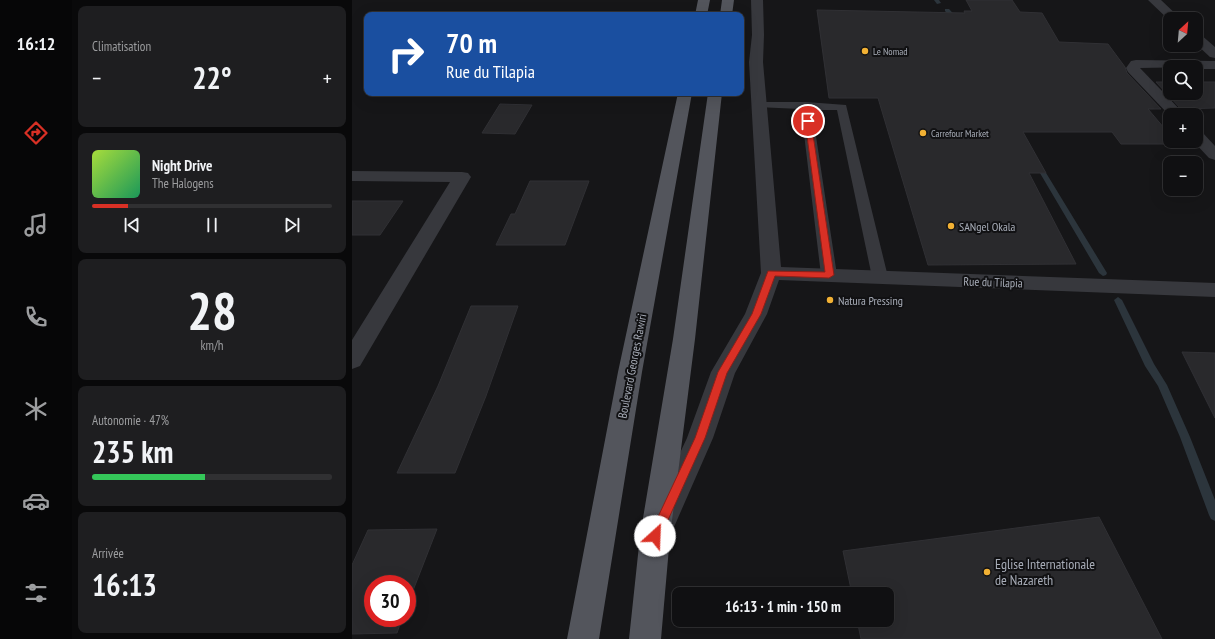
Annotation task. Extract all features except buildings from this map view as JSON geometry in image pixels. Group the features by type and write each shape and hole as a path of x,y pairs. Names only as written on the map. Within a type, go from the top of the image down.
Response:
{"main road":[{"path":"702,12 704,0"},
{"path":"726,12 728,0"},
{"name":"Boulevard Georges Rawiri","path":"583,639 630,372 684,96"},
{"path":"645,639 655,536 684,339 715,96"}],"street":[{"path":"655,536 700,438 723,372 756,314 771,273 756,62 758,35 757,0"},
{"path":"1154,0 1168,12"},
{"path":"1203,43 1215,54"},
{"path":"1170,108 1135,72 1133,68 1136,64 1215,65"},
{"path":"1203,142 1215,155"},
{"path":"352,176 462,176 352,360"},
{"name":"Rue du Tilapia","path":"771,273 1215,290"}],"lane":[{"path":"760,105 842,107 880,277"},
{"path":"806,106 829,275"}],"waterway":[{"path":"936,0 939,3"},
{"path":"947,10 957,21"},
{"path":"1037,163 1103,273"},
{"path":"1118,300 1150,366 1162,385 1185,437 1215,515"}],"place":[{"name":"Le Nomad","path":"865,51"},
{"name":"Carrefour Market","path":"923,133"},
{"name":"SANgel Okala","path":"951,226"},
{"name":"Natura Pressing","path":"830,300"},
{"name":"Eglise Internationale de Nazareth","path":"987,572"}],"route":[{"path":"655,536 700,438 723,372 756,314 771,273 829,275 808,121"}]}
